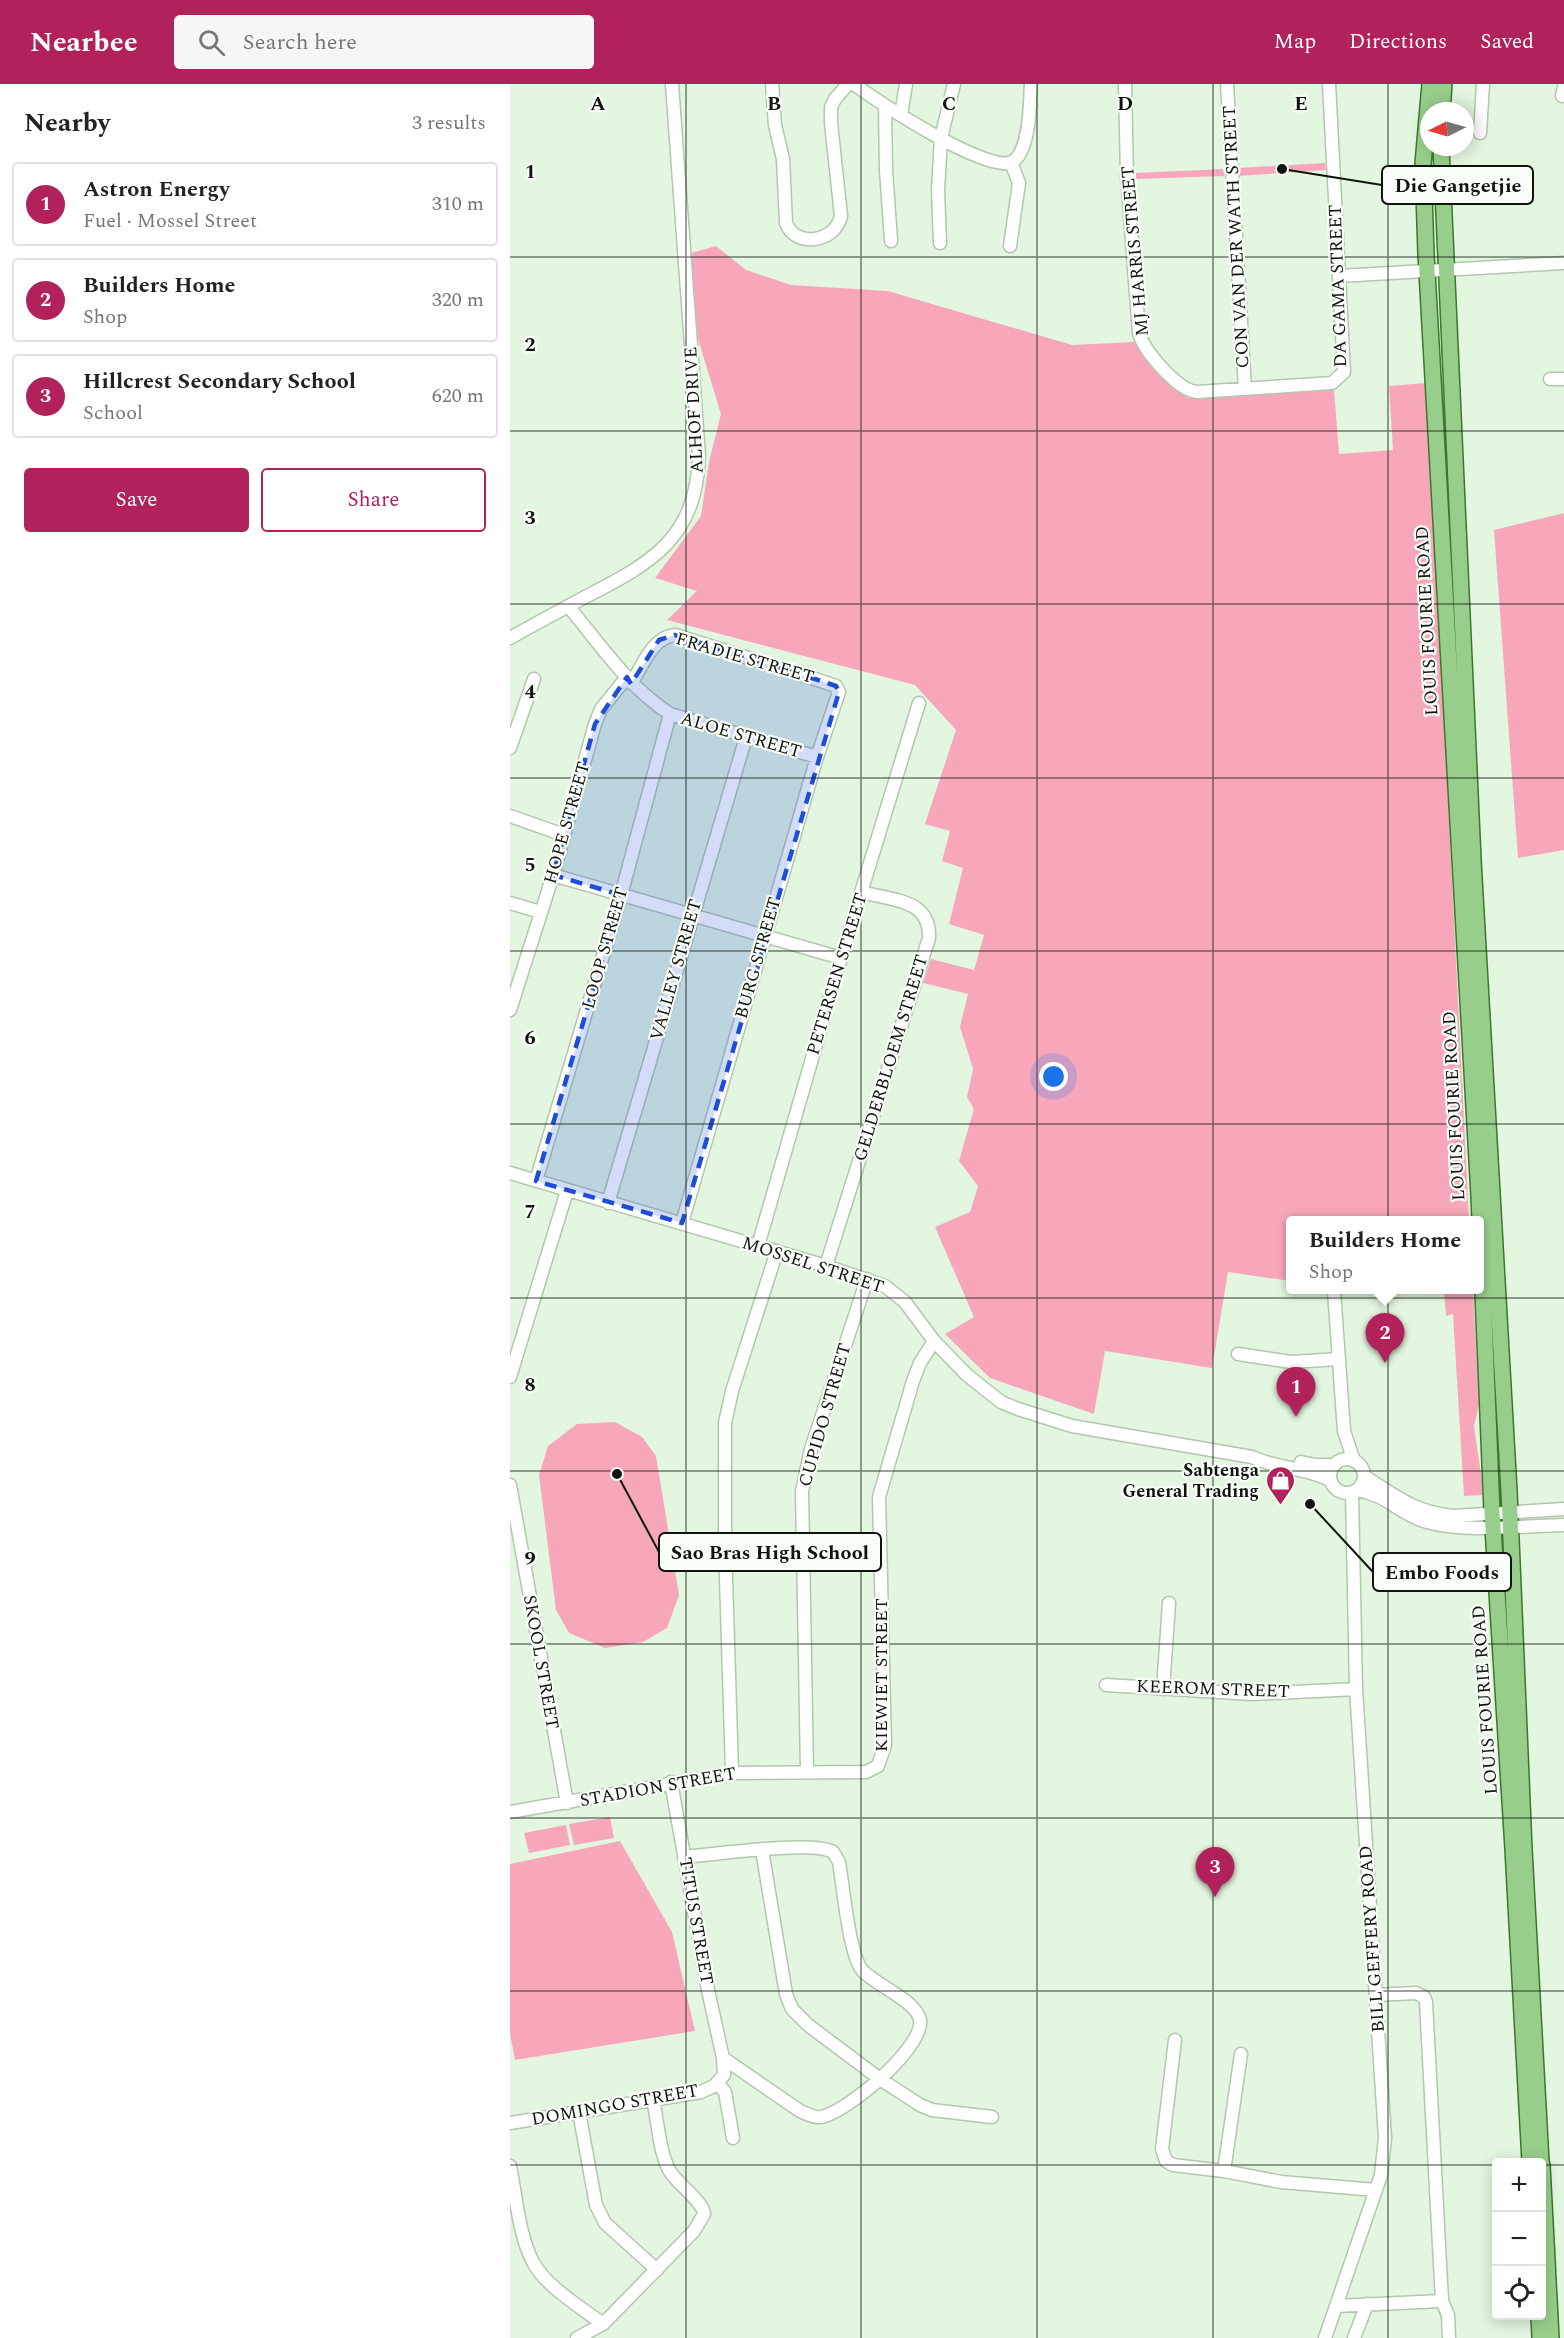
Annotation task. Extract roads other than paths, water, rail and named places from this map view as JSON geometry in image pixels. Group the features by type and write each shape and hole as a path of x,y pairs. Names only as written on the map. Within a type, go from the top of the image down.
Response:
{"main road":[{"name":"LOUIS FOURIE ROAD","path":"1430,84 1423,164 1427,270 1479,1216"},
{"path":"1443,102 1444,84"},
{"name":"LOUIS FOURIE ROAD","path":"1442,156 1473,860 1541,2158"},
{"name":"LOUIS FOURIE ROAD","path":"1483,1294 1492,1520 1514,1849 1530,2158"},
{"name":"LOUIS FOURIE ROAD","path":"1544,2212 1551,2338"},
{"path":"1539,2320 1540,2338"}],"street":[{"name":"ALHOF DRIVE","path":"510,638 629,574 654,558 676,534 690,509 695,492 699,456 672,84"},
{"path":"772,84 773,113 783,159 786,223 798,237 816,239 834,232 841,216 831,107 848,84"},
{"path":"854,84 885,107 983,160 1008,163 1018,156 1024,146 1031,84"},
{"path":"901,115 906,84"},
{"path":"940,243 938,190 941,138 954,84"},
{"name":"MJ HARRIS STREET","path":"1125,84 1131,240 1138,333 1142,343 1185,389 1197,392 1332,383 1339,379"},
{"name":"CON VAN DER WATH STREET","path":"1227,84 1245,389"},
{"name":"DA GAMA STREET","path":"1329,84 1338,276 1345,367 1339,379"},
{"path":"1480,134 1483,84"},
{"path":"885,107 886,170 891,241"},
{"path":"1008,163 1019,183 1010,246"},
{"path":"1338,276 1564,263"},
{"path":"1550,379 1564,379"},
{"name":"ALOE STREET","path":"568,606 629,680 653,703 670,714 817,757"},
{"name":"FRADIE STREET","path":"629,680 659,640 675,635 836,686 838,695"},
{"path":"510,748 534,680"},
{"name":"HOPE STREET","path":"510,1010 553,874 595,724 601,709 629,680"},
{"name":"BURG STREET","path":"682,1223 817,757 838,695"},
{"name":"PETERSEN STREET","path":"758,1245 841,958 919,704"},
{"name":"LOOP STREET","path":"536,1181 621,895 670,714"},
{"name":"VALLEY STREET","path":"608,1203 746,737"},
{"path":"510,816 564,835"},
{"path":"553,874 841,958"},
{"name":"GELDERBLOEM STREET","path":"826,1266 929,938 927,918 915,906 861,892"},
{"path":"510,903 540,912"},
{"name":"MOSSEL STREET","path":"510,1173 826,1266 867,1279 895,1292 934,1341 974,1381 1002,1402 1018,1410 1072,1426 1252,1457"},
{"path":"510,1377 512,1364 567,1191"},
{"path":"732,1773 724,1423 777,1251"},
{"name":"CUPIDO STREET","path":"807,1771 802,1491 811,1449 867,1279"},
{"path":"1334,1294 1344,1431 1354,1461 1362,1469 1364,1476 1363,1482 1350,1492"},
{"name":"KIEWIET STREET","path":"878,1766 885,1745 879,1497 913,1381 920,1363 934,1341"},
{"path":"1238,1354 1291,1362 1339,1359"},
{"path":"1344,1431 1336,1463 1329,1475 1334,1488 1377,1494 1413,1517 1438,1525 1509,1519 1564,1509"},
{"path":"1252,1457 1268,1456 1315,1465 1336,1463 1344,1459 1354,1461"},
{"path":"1252,1457 1268,1463 1312,1472 1330,1480"},
{"path":"1364,1476 1418,1510 1492,1520"},
{"name":"SKOOL STREET","path":"510,1485 567,1803"},
{"name":"BILL GEFFERY ROAD","path":"1325,2338 1376,2190 1384,2162 1385,2138 1356,1689 1350,1492"},
{"path":"1509,1519 1564,1525"},
{"path":"1163,1689 1169,1603"},
{"name":"KEEROM STREET","path":"1106,1685 1252,1694 1356,1689"},
{"name":"STADION STREET","path":"510,1812 732,1773 866,1772 878,1766"},
{"name":"TITUS STREET","path":"671,1782 708,1990 723,2058 724,2075 717,2083"},
{"path":"684,1857 819,1848 833,1852 839,1862 854,1946 861,1968 914,2009 920,2019 917,2035 880,2079 842,2107 819,2117 800,2111 723,2058"},
{"path":"762,1850 786,1994 792,2009 808,2025 880,2079 932,2110 992,2117"},
{"path":"1376,1995 1416,1993 1424,1997 1426,2002 1442,2301 1448,2315 1449,2338"},
{"path":"1175,2040 1163,2157 1170,2164 1281,2182 1376,2190"},
{"path":"1224,2171 1241,2054"},
{"path":"717,2083 725,2092 733,2138"},
{"name":"DOMINGO STREET","path":"510,2123 701,2092 717,2083"},
{"path":"577,2338 603,2324 657,2270 702,2220 704,2211 668,2167 653,2100"},
{"path":"579,2112 593,2194 605,2223 657,2270"},
{"path":"510,2166 525,2240 533,2263 550,2282 603,2324"},
{"path":"1336,2306 1442,2301"},
{"path":"1354,2338 1367,2304"}],"place":[{"name":"Die Gangetjie","path":"1282,169"},
{"name":"Builders Home","path":"1385,1363"},
{"name":"Astron Energy","path":"1296,1417"},
{"name":"Sao Bras High School","path":"617,1474"},
{"name":"Embo Foods","path":"1310,1504"},
{"name":"Sabtenga General Trading","path":"1280,1506"},
{"name":"Hillcrest Secondary School","path":"1215,1897"}]}
